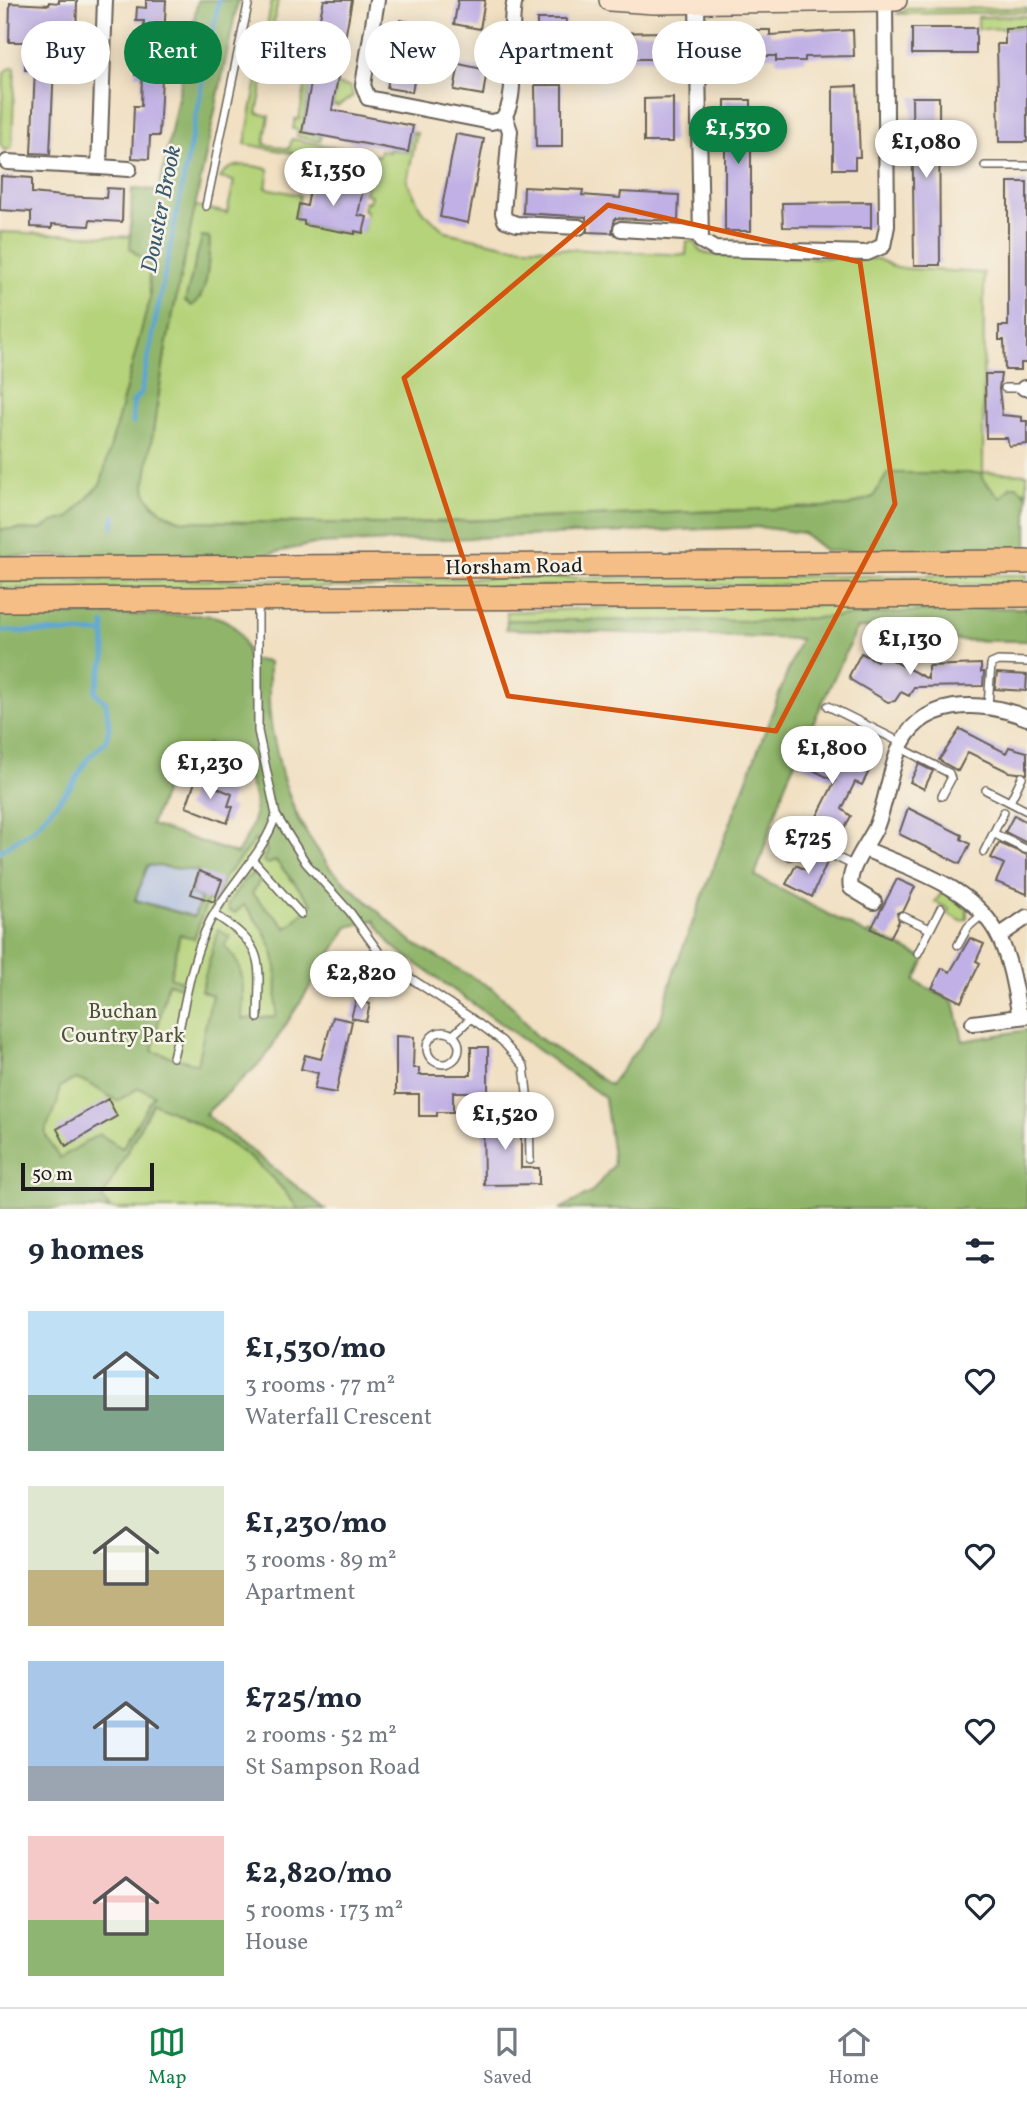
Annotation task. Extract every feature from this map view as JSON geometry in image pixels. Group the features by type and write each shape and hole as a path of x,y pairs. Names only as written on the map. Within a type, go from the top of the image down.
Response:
{"main road":[{"name":"Horsham Road","path":"0,569 1027,562"},
{"name":"Horsham Road","path":"0,600 1027,595"}],"street":[{"path":"99,167 105,0"},
{"path":"377,0 363,81 368,98 485,122 496,122 505,116 512,101 510,41 515,0"},
{"path":"610,0 697,3 896,0"},
{"path":"697,3 699,234 704,245 715,249 867,253 883,246 887,226 885,0"},
{"path":"505,116 510,131 503,213 506,220 517,224 579,227"},
{"path":"7,162 129,169"},
{"path":"621,229 699,234"},
{"path":"878,904 851,888 850,878 880,816 901,746 915,726 932,713 969,705 988,706 1027,718"},
{"path":"865,849 947,886 983,914 999,936 1024,1016 973,1023"},
{"path":"999,936 1027,917"}],"lane":[{"path":"206,206 249,0"},
{"path":"985,166 1027,166"},
{"path":"1005,388 1025,388"},
{"path":"258,600 258,731 276,815 306,863 350,912 386,962 502,1041 524,1066 529,1110 530,1160"},
{"path":"988,706 991,664 998,661 1027,662"},
{"path":"828,706 949,773 951,779 942,796"},
{"path":"1010,802 1022,777"},
{"path":"986,790 1027,811"},
{"path":"984,852 1003,812"},
{"path":"173,1057 199,950 214,914 268,836 276,815"},
{"path":"993,833 1025,849"},
{"path":"790,856 800,840 856,867"},
{"path":"252,859 301,914"},
{"path":"918,953 941,908"},
{"path":"214,914 244,936 256,951 258,1018"},
{"path":"958,946 968,927 983,914"},
{"path":"902,916 930,929"},
{"path":"453,1035 471,1018"},
{"path":"443,1032 453,1035 459,1050 455,1060 445,1064 435,1062 426,1049 429,1039 443,1032"}],"highlighted area":[{"path":"608,205 860,262 895,504 776,731 508,696 404,378"}],"shaded area":[{"path":"147,865 199,871 191,894 201,898 194,918 135,900"}],"green space":[{"path":"198,0 238,0 222,77 222,21 194,21"},
{"path":"272,0 278,0 274,21 268,21"},
{"path":"1027,8 1027,12 896,14 908,9"},
{"path":"1027,16 1027,28 978,29 978,17"},
{"path":"15,67 12,147 5,151 0,144 4,72"},
{"path":"181,84 221,84 166,347 145,484 148,498 164,514 171,517 186,521 387,524 848,506 873,497 888,473 983,473 982,479 1001,498 1011,486 1017,486 1027,495 1027,551 826,551 803,533 759,527 314,544 259,556 0,556 0,529 40,530 53,522 69,518 101,483 150,297 149,266 130,248 132,189 159,190"},
{"path":"256,84 263,84 257,113 269,116 264,144 289,149 292,139 379,156 380,150 408,152 412,132 417,133 407,181 422,211 446,232 508,246 686,255 687,241 694,241 700,251 711,255 878,259 897,268 984,273 983,472 1027,474 1027,495 1024,490 1001,499 982,479 982,473 888,473 873,497 848,506 380,524 182,521 164,513 146,496 145,484 166,347 195,206 227,213 234,181 220,178 230,168 255,166 269,169 266,188 300,195 296,220 304,221 304,225 354,234 355,231 363,232 367,211 363,210 365,201 369,202 371,195 365,194 367,181 358,179 358,175 331,170 327,160 245,144"},
{"path":"306,84 311,84 302,132 321,136 320,141 297,136 298,130 293,129 295,119 299,119"},
{"path":"311,84 350,87 353,96 338,106 333,105 336,89"},
{"path":"0,232 162,238 118,530 0,529"},
{"path":"202,236 209,237 210,242 207,277 202,294 192,306 185,301"},
{"path":"1027,575 1027,584 0,589 0,581"},
{"path":"860,605 978,608 766,621 507,620 507,612"},
{"path":"978,608 1027,608 1027,641 918,640 918,630 857,628 787,779 755,876 868,935 870,932 925,959 915,981 954,1002 963,1041 1027,1030 1027,1209 560,1209 591,1193 614,1165 605,1098 392,946 374,920 348,927 264,1059 205,1114 325,1209 298,1209 252,1159 214,1134 153,1103 102,1199 111,1209 0,1209 0,614 205,615 229,623 240,634 248,659 269,662 269,718 283,779 298,821 330,868 413,943 493,989 515,1009 536,1036 610,1085 661,1018 673,974 800,639 506,629 507,620 766,621","holes":["208,744 236,754 232,766 244,771 254,794 255,804 253,823 237,854 151,825 167,785","255,840 267,850 263,861 268,864 276,861 312,904 287,928 252,894 260,880 255,873 245,879 227,905 229,911 235,913 244,905 271,945 277,982 276,1017 242,1019 241,971 232,954 224,946 230,937 218,929 201,991 212,995 197,1064 152,1051 168,983 184,988 185,982 170,977 180,934 194,939 207,901 215,902 222,880","148,865 198,871 191,894 201,898 194,917 135,900","75,1079 88,1083 117,1101 139,1088 154,1095 122,1148 99,1134 60,1158 46,1135 60,1087"]},
{"name":"Buchan Country Park","path":"0,631 269,662 270,718 281,771 300,821 330,868 264,1059 205,1114 325,1209 0,1209","holes":["208,744 235,754 232,766 245,775 253,788 256,819 237,854 233,853 215,902 201,898 194,917 135,900 147,865 101,746"]},
{"path":"943,891 967,909 967,919 961,921 947,913 949,909 935,902"}],"building":[{"path":"59,0 77,0 77,21 21,21 21,42 9,42 10,3 59,3"},
{"path":"146,0 166,0 165,21 136,21 137,7 146,8"},
{"path":"324,0 352,0 348,21 319,21"},
{"path":"458,0 485,0 481,21 474,21 474,28 454,21"},
{"path":"537,19 566,19 566,21"},
{"path":"912,28 976,28 976,54 912,54"},
{"path":"1027,28 1027,142 999,142 997,44 1005,44 1005,29"},
{"path":"766,30 770,30 770,35 853,30 854,56 805,57 805,61 776,61 776,56 766,56"},
{"path":"638,32 652,32 652,59 638,59"},
{"path":"460,64 474,67 474,84 485,84 483,95 454,90 455,84 460,84"},
{"path":"34,84 53,84 50,154 31,153"},
{"path":"142,84 162,84 159,136 150,136 149,159 132,158 134,106 141,106"},
{"path":"311,84 337,84 332,110 413,126 408,152 302,132"},
{"path":"388,84 414,84 412,92 387,88"},
{"path":"535,85 562,85 562,147 536,147"},
{"path":"857,86 860,157 855,157 855,169 833,169 833,87"},
{"path":"912,97 939,97 940,265 914,265"},
{"path":"673,98 673,142 644,142 644,99"},
{"path":"725,100 751,100 751,231 725,231"},
{"path":"456,134 484,139 468,223 440,217"},
{"path":"1,176 32,178 32,193 106,198 107,188 123,189 122,222 90,220 89,226 52,224 52,228 31,227 31,212 0,210"},
{"path":"312,179 363,189 358,215 367,217 363,233 304,225 304,221 296,220 299,204 307,206"},
{"path":"1008,182 1027,182 1027,363 1021,363 1021,370 1005,370 1004,340 999,340 999,326 1008,326"},
{"path":"524,187 583,190 582,195 620,198 621,192 679,195 678,221 615,218 612,233 587,232 586,217 523,213"},
{"path":"871,202 871,228 783,227 782,203"},
{"path":"985,374 1001,374 999,389 1002,415 1022,417 1022,421 1027,421 1027,444 1009,446 1007,438 986,438"},
{"path":"861,653 877,661 880,654 928,679 928,666 981,664 981,672 984,672 983,686 914,687 909,696 901,692 895,701 888,702 851,680 849,676"},
{"path":"997,673 1027,675 1026,691 995,689"},
{"path":"960,729 1006,753 1009,747 1027,752 1027,774 1009,772 968,752 958,771 939,760"},
{"path":"808,734 872,765 862,785 855,782 842,809 851,816 833,849 807,836 835,781 795,761"},
{"path":"919,764 933,771 924,789 910,782"},
{"path":"196,779 232,794 228,806 233,807 227,823 186,807"},
{"path":"908,808 962,835 961,839 970,844 960,864 899,834"},
{"path":"1014,815 1027,822 1027,843 1005,832"},
{"path":"999,843 1027,855 1027,894 996,882 1004,864 991,858"},
{"path":"814,853 828,860 812,897 786,884 796,865 806,870"},
{"path":"199,871 222,880 214,902 191,894"},
{"path":"897,879 915,887 904,910 897,913 899,921 890,938 871,929"},
{"path":"970,938 984,944 976,961 980,963 961,1002 932,988 942,968 950,972"},
{"path":"356,1000 370,1004 366,1021 351,1018"},
{"path":"333,1017 352,1021 336,1093 314,1089 318,1073 301,1069 305,1055 321,1059"},
{"path":"396,1036 414,1037 413,1068 419,1068 419,1075 471,1075 471,1047 488,1047 488,1092 453,1092 453,1112 437,1112 437,1116 419,1116 419,1094 396,1094"},
{"path":"108,1099 117,1116 66,1146 57,1129"},
{"path":"483,1114 521,1116 521,1168 539,1168 539,1184 484,1185"}],"waterway":[{"name":"Douster Brook","path":"133,423 133,402 141,393 219,0"},
{"name":"Douster Brook","path":"113,527 115,516"},
{"name":"Douster Brook","path":"0,851 35,828 72,785 89,757 106,741 109,727 106,703 95,692 105,658 104,624"},
{"path":"0,631 104,633"}]}
